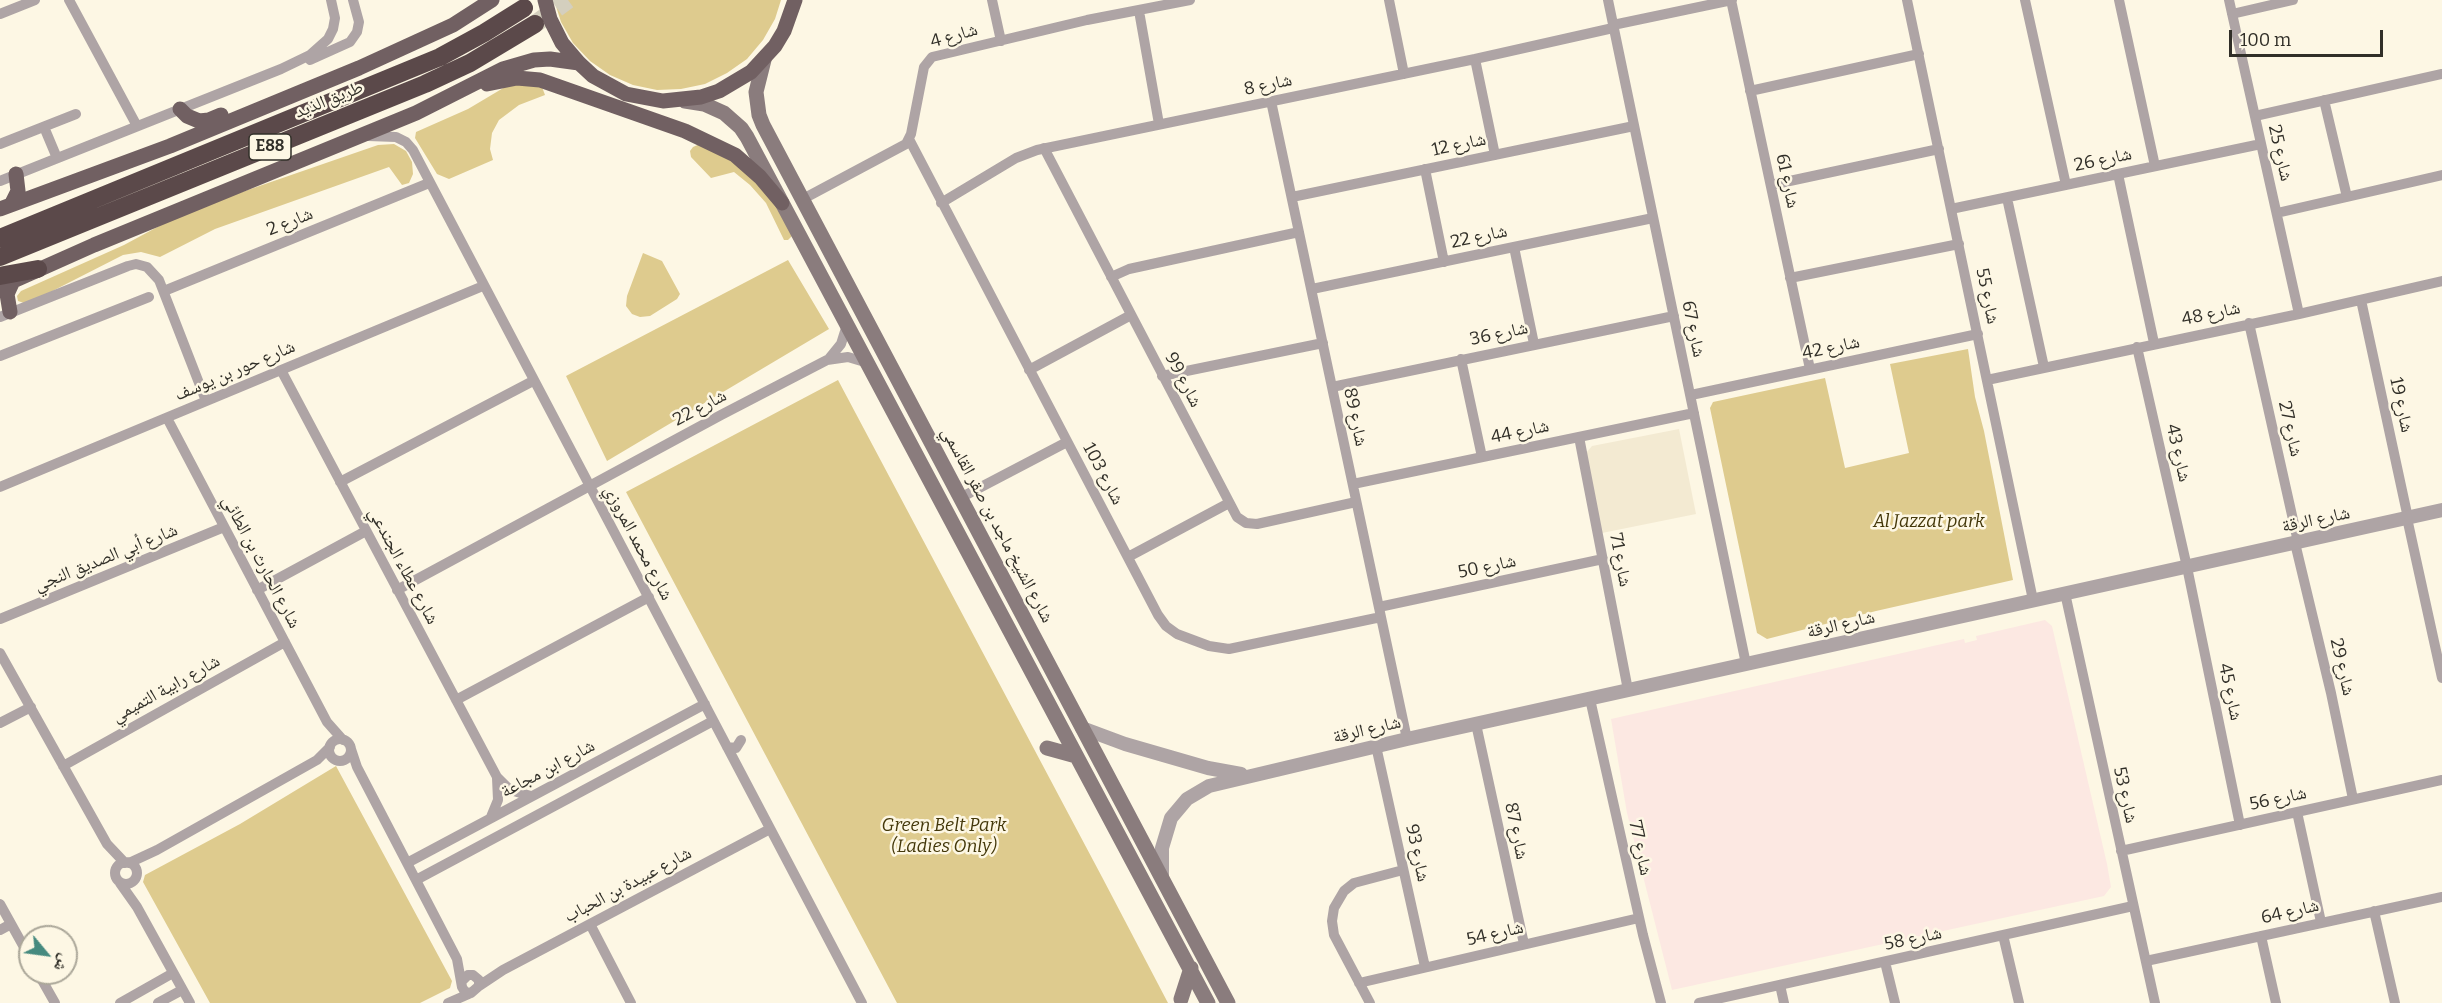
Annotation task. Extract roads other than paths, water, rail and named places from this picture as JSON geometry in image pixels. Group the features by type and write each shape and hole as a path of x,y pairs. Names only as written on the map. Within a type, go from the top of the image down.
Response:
{"highway":[{"name":"طريق الذيد","path":"0,238 440,57 524,8"},
{"name":"طريق الذيد","path":"0,257 425,84 484,55 535,24"},
{"path":"0,225 80,197 113,191"},
{"path":"4,282 38,269"}],"main road":[{"path":"409,46 428,29 474,0"},
{"path":"6,207 161,149 409,46 453,25 492,0"},
{"path":"546,0 550,19 562,43 593,76 626,94 663,101 682,100 719,91 736,82 764,60 784,31 795,0"},
{"path":"38,269 416,113 518,63 550,59 579,63"},
{"name":"شارع الشيخ ماجد بن صقر القاسمي","path":"764,60 756,92 759,115 1228,1003"},
{"path":"467,89 506,79 529,78 558,85 685,131 735,155 760,177 782,203"},
{"path":"682,100 714,108 733,120 747,137 1208,1003"},
{"path":"180,109 187,116 200,121 223,114 242,115"},
{"path":"6,207 18,191 16,174"},
{"path":"4,282 7,294 5,315"},
{"path":"917,460 921,456 930,456 950,490 960,498"},
{"path":"1047,748 1076,756"},
{"path":"1181,999 1191,968"}],"street":[{"path":"0,14 35,0"},
{"path":"69,0 137,126"},
{"path":"281,69 310,55 328,39 335,18 331,0"},
{"path":"0,181 281,69 318,57 350,42 357,32 359,22 353,0"},
{"path":"992,0 1001,41"},
{"name":"شارع 4","path":"909,139 924,67 928,59 936,55 1190,0"},
{"path":"1389,0 1404,74"},
{"name":"شارع 67","path":"1608,0 1746,664"},
{"name":"شارع 8","path":"941,203 1016,158 1044,148 1475,59 1731,0"},
{"name":"شارع 61","path":"1731,0 1810,369"},
{"name":"شارع 55","path":"1907,0 2034,600"},
{"path":"2025,0 2066,185"},
{"path":"2119,0 2155,166"},
{"name":"شارع 25","path":"2229,0 2299,314"},
{"path":"2232,14 2293,0"},
{"path":"1139,11 1160,124"},
{"path":"1750,91 1918,54"},
{"path":"1475,59 1495,155"},
{"path":"2255,116 2442,74"},
{"path":"2324,100 2347,197"},
{"name":"شارع 89","path":"1272,101 1407,739"},
{"path":"0,144 76,114"},
{"name":"شارع 12","path":"1292,197 1634,126"},
{"path":"44,127 57,158"},
{"name":"شارع محمد المروزي","path":"360,135 390,136 406,142 413,150 862,1003"},
{"path":"802,199 902,148 909,139"},
{"name":"شارع 103","path":"909,139 1158,615 1166,626 1183,637 1216,648 1236,648 1380,612"},
{"name":"شارع 26","path":"1951,209 2261,144"},
{"name":"شارع 99","path":"1044,148 1237,517 1252,524 1356,502"},
{"path":"1771,185 1939,149"},
{"path":"1425,169 1444,262"},
{"path":"2118,174 2154,344"},
{"path":"2277,213 2442,176"},
{"name":"شارع 2","path":"164,291 429,183"},
{"path":"2007,198 2044,367"},
{"name":"شارع 22","path":"1311,289 1653,218"},
{"path":"1111,277 1129,269 1299,232"},
{"path":"1790,278 1959,244"},
{"path":"1514,247 1534,344"},
{"path":"5,315 136,264 152,271 164,291 206,401"},
{"name":"شارع 48","path":"1987,380 2299,314 2442,281"},
{"name":"شارع حور بن يوسف","path":"0,487 483,286"},
{"path":"0,356 148,297"},
{"name":"شارع 19","path":"2361,300 2442,678"},
{"path":"1029,370 1131,315"},
{"name":"شارع 36","path":"1332,387 1674,316"},
{"name":"شارع 27","path":"2249,323 2296,543"},
{"name":"شارع 22","path":"827,360 841,344 847,324"},
{"name":"شارع 42","path":"1691,395 1978,334"},
{"path":"1162,376 1323,343"},
{"name":"شارع 43","path":"2137,347 2187,567"},
{"name":"شارع 22","path":"398,590 827,360 848,357 867,363"},
{"path":"1461,359 1482,457"},
{"name":"شارع عطاء الجندعي","path":"281,370 497,777 510,790 531,796"},
{"path":"340,482 533,381"},
{"name":"شارع 44","path":"1353,484 1695,413"},
{"name":"شارع الحارث بن الطائي","path":"167,418 327,722 347,744"},
{"name":"شارع 71","path":"1579,437 1628,690"},
{"path":"960,498 1067,442"},
{"path":"1128,557 1229,502"},
{"name":"شارع الرقة","path":"1162,880 1164,835 1175,811 1201,789 1249,775 2442,510"},
{"name":"شارع أبي الصديق النجي","path":"0,619 224,527"},
{"path":"257,590 366,531"},
{"name":"شارع 29","path":"2296,543 2353,799"},
{"name":"شارع 50","path":"1380,612 1603,559"},
{"name":"شارع 45","path":"2187,567 2240,825"},
{"name":"شارع 53","path":"2065,593 2155,1003"},
{"path":"456,700 649,597"},
{"name":"شارع رابية التميمي","path":"63,766 285,642"},
{"path":"0,653 107,844 116,870 116,877 137,907 189,1003"},
{"name":"شارع 77","path":"1590,699 1639,918 1661,1003"},
{"name":"شارع ابن مجاعة","path":"407,863 705,705"},
{"path":"0,723 31,707"},
{"name":"شارع ابن مجاعة","path":"416,880 713,721"},
{"name":"شارع الحارث بن الطائي","path":"327,722 331,745"},
{"name":"شارع 87","path":"1476,724 1524,944"},
{"name":"شارع الرقة","path":"1082,728 1125,744 1208,768 1249,775"},
{"path":"120,883 128,884 131,869 157,850 317,760 337,740 347,744 457,959 475,982"},
{"path":"727,747 736,748 741,740"},
{"path":"317,760 347,758 347,744"},
{"path":"331,745 330,753 360,773"},
{"name":"شارع 93","path":"1376,746 1425,967"},
{"path":"490,818 498,800 497,777"},
{"name":"شارع 56","path":"2121,851 2442,780"},
{"path":"2297,812 2321,922"},
{"name":"شارع عبيدة بن الحباب","path":"448,1003 475,982 503,970 770,830"},
{"path":"107,844 131,869 137,907"},
{"path":"116,870 121,864 131,869"},
{"path":"1370,1003 1334,935 1332,921 1334,908 1344,891 1354,883 1403,870"},
{"name":"شارع 64","path":"2146,961 2442,897"},
{"path":"0,904 18,937"},
{"name":"شارع 58","path":"1699,1003 2133,906"},
{"path":"2374,911 2395,1003"},
{"name":"شارع 54","path":"1359,983 1639,918"},
{"path":"0,930 11,924"},
{"path":"590,924 631,1003"},
{"path":"2003,935 2019,1003"},
{"path":"2261,936 2276,1003"},
{"path":"457,959 461,982"},
{"path":"1884,962 1895,1003"},
{"path":"120,1003 173,973"},
{"path":"461,982 468,975 475,982"},
{"name":"شارع عبيدة بن الحباب","path":"448,1003 456,994 461,982"},
{"path":"45,985 55,1003"},
{"path":"1780,985 1784,1003"},
{"path":"158,1003 182,990"}],"tunnel":[{"path":"535,24 568,0"}],"park label":[{"name":"Al Jazzat park","path":"1929,522"},
{"name":"Green Belt Park (Ladies Only)","path":"944,836"}]}
